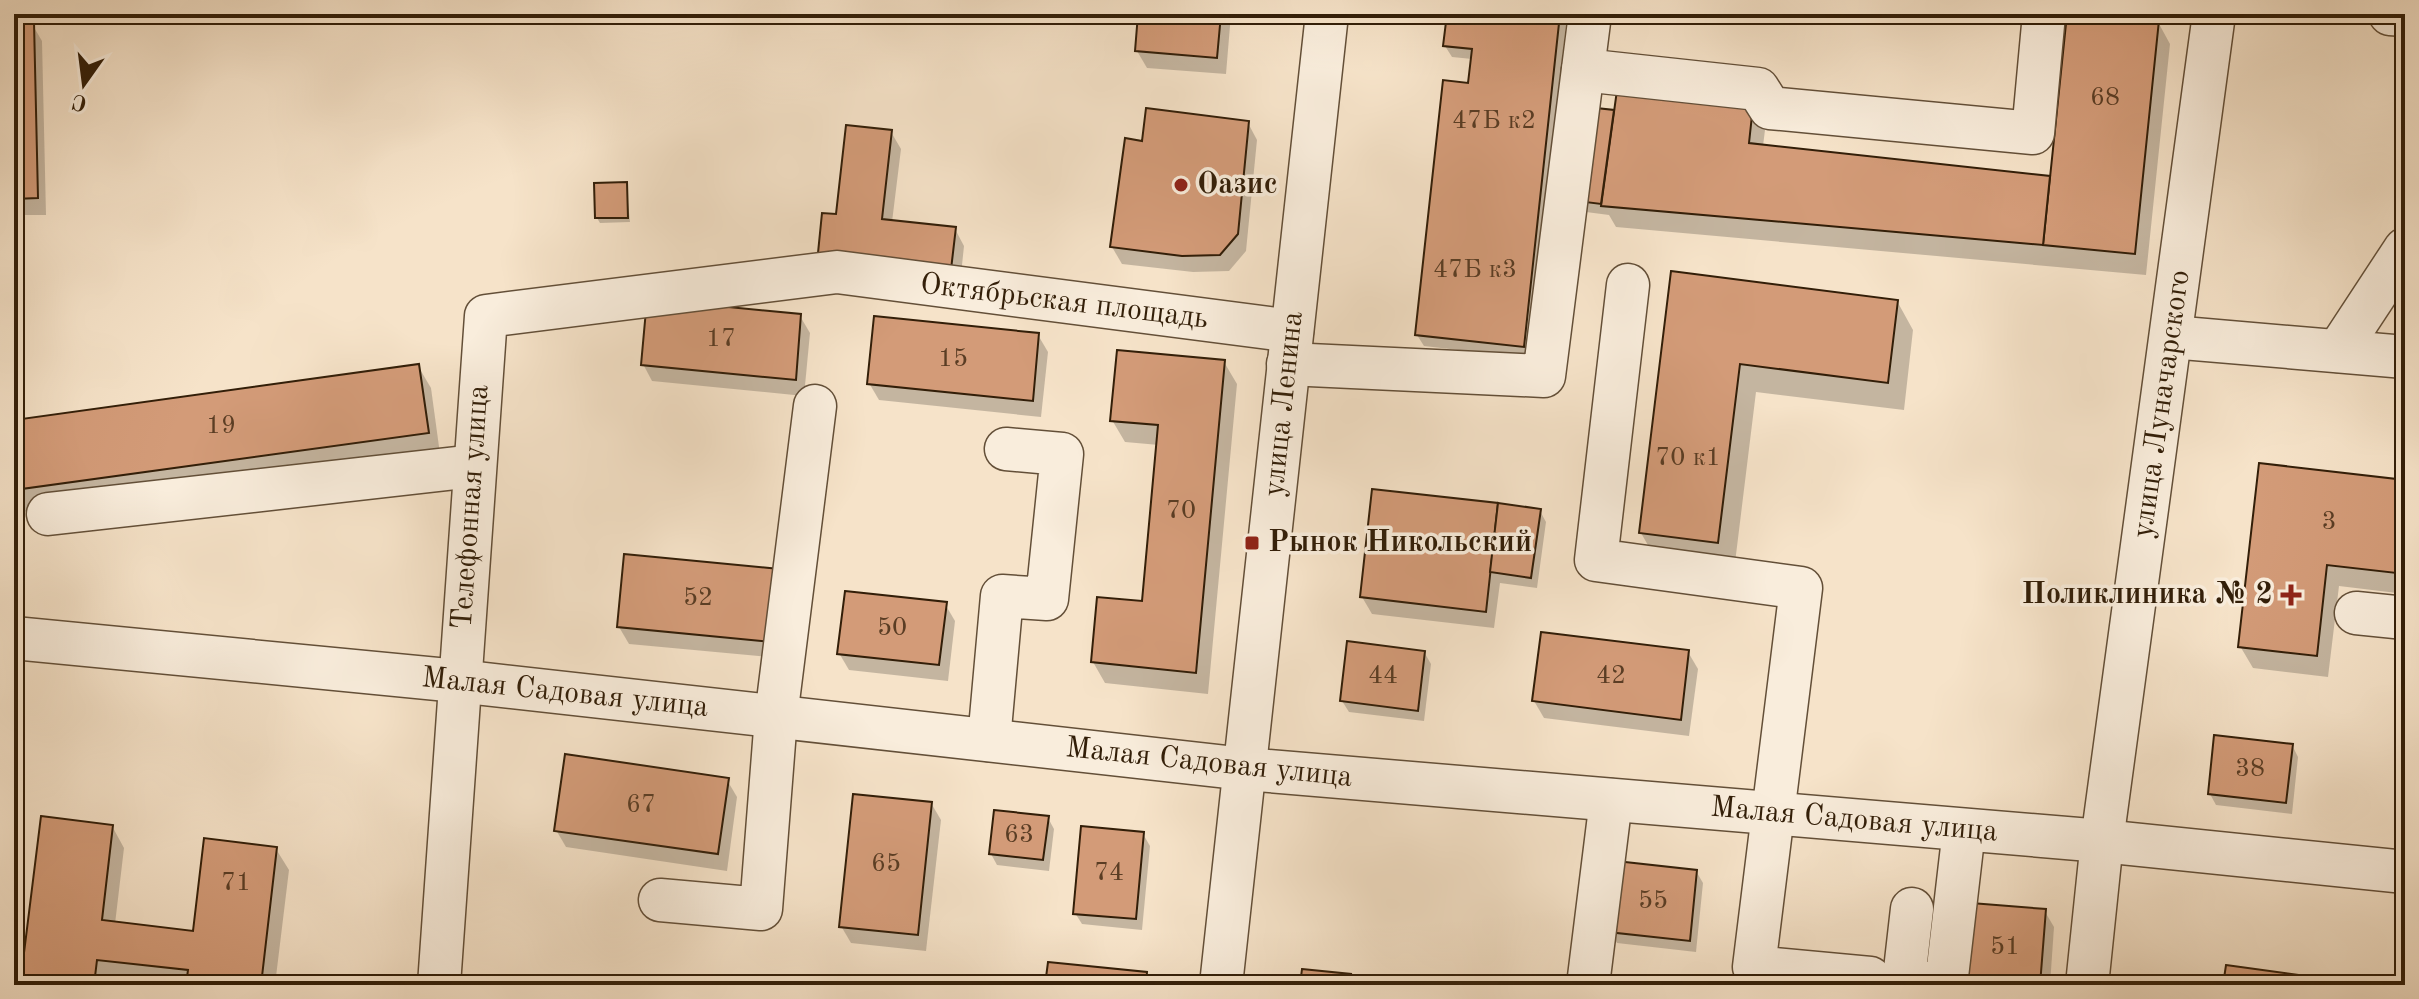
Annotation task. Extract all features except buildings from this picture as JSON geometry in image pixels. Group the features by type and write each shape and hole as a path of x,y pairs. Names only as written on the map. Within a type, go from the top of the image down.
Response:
{"street":[{"name":"улица Ленина","path":"1221,985 1327,14"},
{"path":"1590,14 1583,70 1758,89 1770,108 2033,133 2044,14"},
{"name":"улица Луначарского","path":"2087,985 2102,841 2214,14"},
{"path":"2390,14 2405,15"},
{"name":"Октябрьская площадь","path":"486,316 837,272 1290,348 1544,376 1583,70"},
{"path":"2338,351 2405,249"},
{"path":"1628,285 1596,560 1801,588 1754,967 1870,978"},
{"name":"Телефонная улица","path":"439,985 486,316"},
{"path":"2171,337 2405,357"},
{"path":"660,900 761,909 776,717 815,406"},
{"path":"989,740 1002,596 1047,599 1062,454 1006,449"},
{"path":"48,514 474,466"},
{"path":"2356,613 2405,618"},
{"name":"Малая Садовая улица","path":"14,638 458,681 1245,769 2102,841 2405,872"},
{"path":"1588,985 1611,800"},
{"path":"1946,985 1964,830"},
{"path":"1912,909 1904,979 1936,985"}],"place":[{"name":"Оазис","path":"1181,185"},
{"name":"Рынок Никольский","path":"1252,543"},
{"name":"Поликлиника № 2","path":"2291,595"}]}
